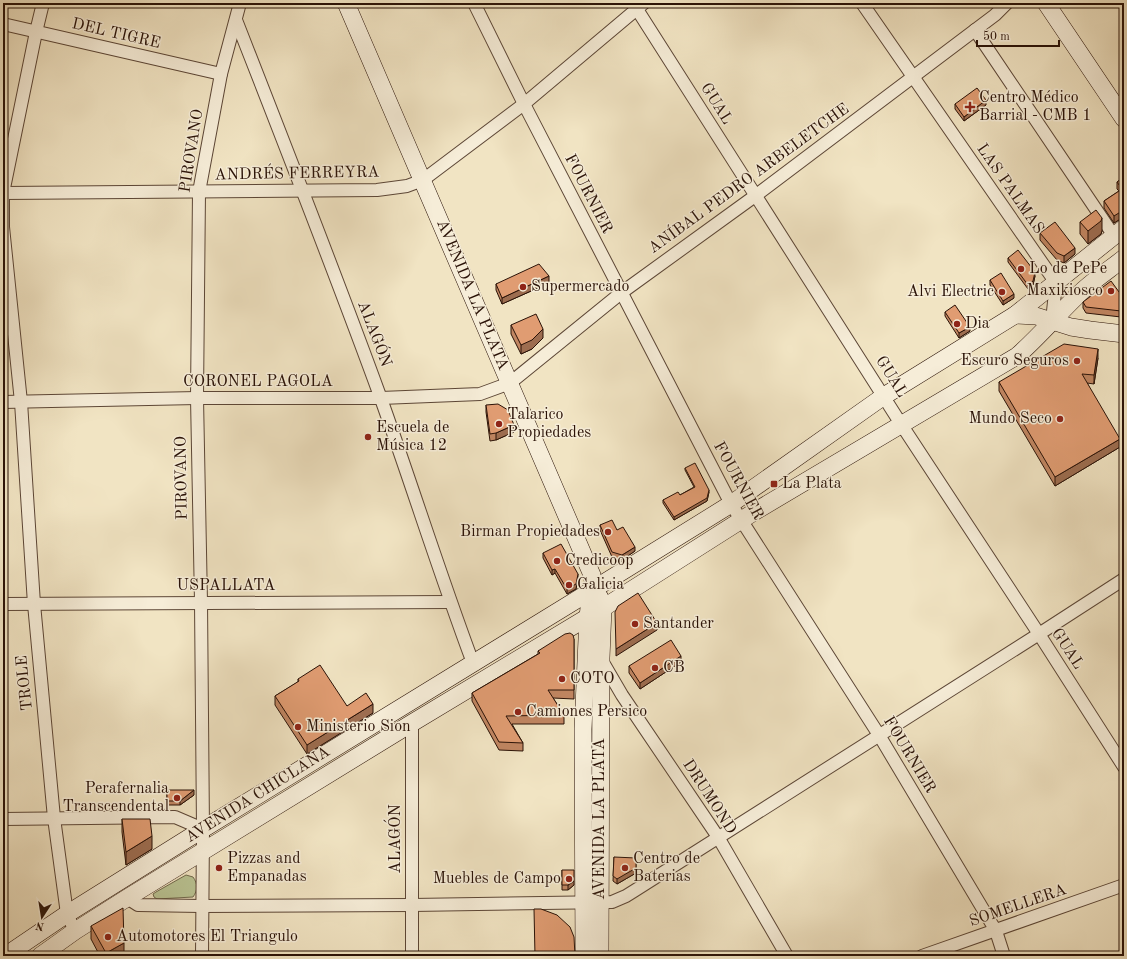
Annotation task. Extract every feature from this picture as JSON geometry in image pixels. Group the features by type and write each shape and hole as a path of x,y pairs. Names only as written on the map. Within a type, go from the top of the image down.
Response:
{"main road":[{"name":"AVENIDA LA PLATA","path":"346,3 592,575 594,588 588,617 583,729 584,956"},
{"path":"1046,3 1124,119"},
{"name":"AVENIDA CHICLANA","path":"5,956 67,914 203,829 730,504 884,396 1015,315 1119,232"},
{"name":"AVENIDA CHICLANA","path":"40,956 75,931 127,898 603,608 740,520 1017,356 1033,342 1079,293 1124,258"},
{"path":"1015,315 1036,316 1077,328 1124,334"},
{"name":"AVENIDA LA PLATA","path":"594,588 600,598 603,608 601,658 600,956"}],"street":[{"name":"TROLE","path":"43,3 3,193 3,227 21,402 34,604 54,818 67,914 75,931"},
{"name":"PIROVANO","path":"202,956 201,906 203,829 201,602 197,398 199,192 221,74 240,3"},
{"name":"FOURNIER","path":"474,3 524,104 730,504 879,735 996,931 1004,956"},
{"name":"LAS PALMAS","path":"862,3 1056,282"},
{"name":"ANÍBAL PEDRO ARBELETCHE","path":"510,383 621,293 755,196 995,15 1007,3"},
{"name":"ANDRÉS FERREYRA","path":"3,193 377,190 407,186 423,180 524,104 638,5"},
{"name":"GUAL","path":"638,5 755,196 1124,767"},
{"name":"ALAGÓN","path":"236,20 303,191 380,398 450,602 473,663"},
{"name":"DEL TIGRE","path":"3,24 221,74"},
{"path":"975,30 1119,232"},
{"path":"1052,321 1056,282"},
{"name":"CORONEL PAGOLA","path":"3,402 197,398 380,398 480,394 510,383"},
{"path":"127,898 138,904 201,906 612,902 626,896 718,838 1124,579"},
{"name":"USPALLATA","path":"3,604 450,602"},
{"name":"DRUMOND","path":"601,658 622,695 718,838 787,956"},
{"name":"ALAGÓN","path":"412,723 412,956"},
{"path":"3,818 175,818 203,829"},
{"name":"SOMELLERA","path":"922,956 1124,885"}],"green space":[{"path":"186,875 193,877 196,882 197,889 193,897 157,899 154,897 153,894"}],"building":[{"name":"Centro Médico Barrial - CMB 1","path":"977,88 986,100 964,117 955,104"},
{"path":"1124,177 1124,206 1121,209 1122,211 1114,216 1104,201 1122,189 1117,182"},
{"path":"1096,210 1102,218 1101,221 1088,231 1080,222"},
{"path":"1055,222 1075,248 1064,256 1057,253 1040,233"},
{"name":"Lo de PePe","path":"1018,250 1035,272 1033,281 1028,285 1008,258"},
{"path":"539,264 549,276 502,298 496,284"},
{"name":"Alvi Electric","path":"1001,273 1014,294 1003,301 990,280"},
{"path":"1111,281 1122,296 1121,311 1086,307 1083,302"},
{"name":"Dia","path":"955,305 970,327 959,333 945,312"},
{"path":"536,314 543,329 532,340 521,345 511,325"},
{"name":"Mundo Seco","path":"1064,344 1098,349 1094,375 1082,374 1120,439 1055,477 999,382"},
{"name":"Talarico Propiedades","path":"498,404 508,410 514,425 490,434 486,405"},
{"path":"695,463 709,490 707,498 674,517 663,500 678,492 680,495 695,487 685,468"},
{"path":"612,520 617,530 623,527 635,547 622,555 612,552 600,525"},
{"path":"561,544 578,574 576,584 567,589 555,569 552,570 543,553"},
{"name":"Santander","path":"638,593 657,623 616,649 615,612 618,606"},
{"path":"570,633 573,635 574,639 574,690 548,690 564,715 506,716 523,743 499,742 472,693 540,653 538,651 565,634"},
{"name":"CB","path":"671,640 681,656 640,683 629,666"},
{"path":"320,665 347,706 366,693 373,704 307,745 275,696 299,681 298,679"},
{"path":"167,790 194,790 180,801 167,801"},
{"path":"122,819 150,819 152,836 126,852"},
{"name":"Centro de Baterias","path":"614,857 636,858 636,868 617,879 613,876"},
{"name":"Muebles de Campo","path":"562,870 574,870 574,881 568,885 562,885"},
{"path":"123,908 124,943 106,953 91,926"},
{"path":"534,909 541,909 557,915 570,927 574,937 575,956 535,956"}],"place":[{"name":"Centro Médico Barrial - CMB 1","path":"970,107"},
{"name":"Lo de PePe","path":"1021,269"},
{"name":"Supermercado","path":"523,287"},
{"name":"Maxikiosco","path":"1111,291"},
{"name":"Alvi Electric","path":"1002,292"},
{"name":"Dia","path":"957,324"},
{"name":"Escuro Seguros","path":"1077,361"},
{"name":"Mundo Seco","path":"1060,419"},
{"name":"Talarico Propiedades","path":"499,424"},
{"name":"Escuela de Música 12","path":"368,437"},
{"name":"La Plata","path":"774,484"},
{"name":"Birman Propiedades","path":"608,532"},
{"name":"Credicoop","path":"557,561"},
{"name":"Galicia","path":"569,585"},
{"name":"Santander","path":"635,624"},
{"name":"CB","path":"655,668"},
{"name":"COTO","path":"562,679"},
{"name":"Camiones Persico","path":"518,712"},
{"name":"Ministerio Sion","path":"298,727"},
{"name":"Perafernalia Transcendental","path":"177,798"},
{"name":"Pizzas and Empanadas","path":"219,868"},
{"name":"Centro de Baterias","path":"625,868"},
{"name":"Muebles de Campo","path":"569,879"},
{"name":"Automotores El Triangulo","path":"108,937"}]}
